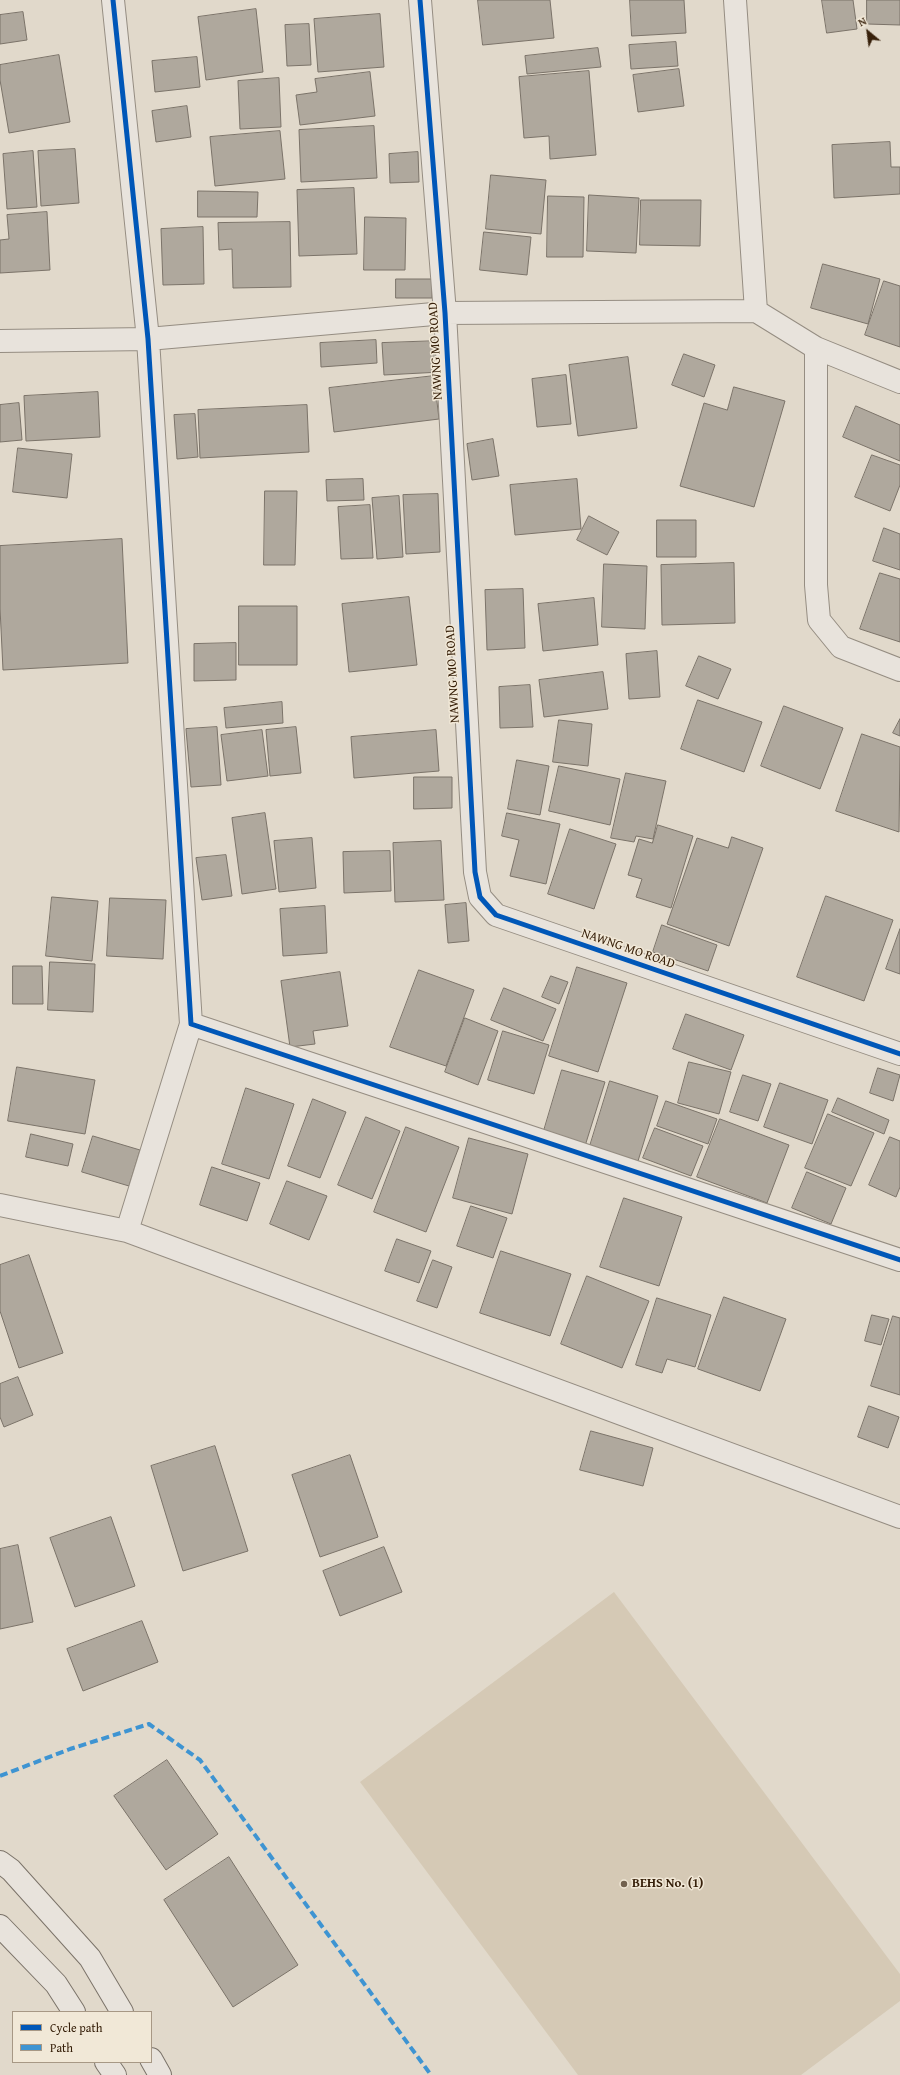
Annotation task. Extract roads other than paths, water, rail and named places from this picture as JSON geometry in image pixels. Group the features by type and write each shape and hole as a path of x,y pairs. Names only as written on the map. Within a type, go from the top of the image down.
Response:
{"street":[{"path":"113,0 148,339 191,1024 127,1231"},
{"name":"NAWNG MO ROAD","path":"420,0 445,313 475,864 480,897 496,915 900,1054"},
{"path":"735,0 756,311"},
{"path":"0,341 148,339 445,313 756,311 816,348 900,382"},
{"path":"816,348 816,585 819,620 841,647 900,670"},
{"path":"191,1024 900,1260"},
{"path":"0,1205 127,1231 900,1517"},
{"path":"0,1862 11,1870 90,1958 121,2011"},
{"path":"0,1926 56,1984 73,2011"},
{"path":"152,2062 160,2075"},
{"path":"107,2063 115,2075"}],"place":[{"name":"BEHS No. (1)","path":"624,1884"}]}
